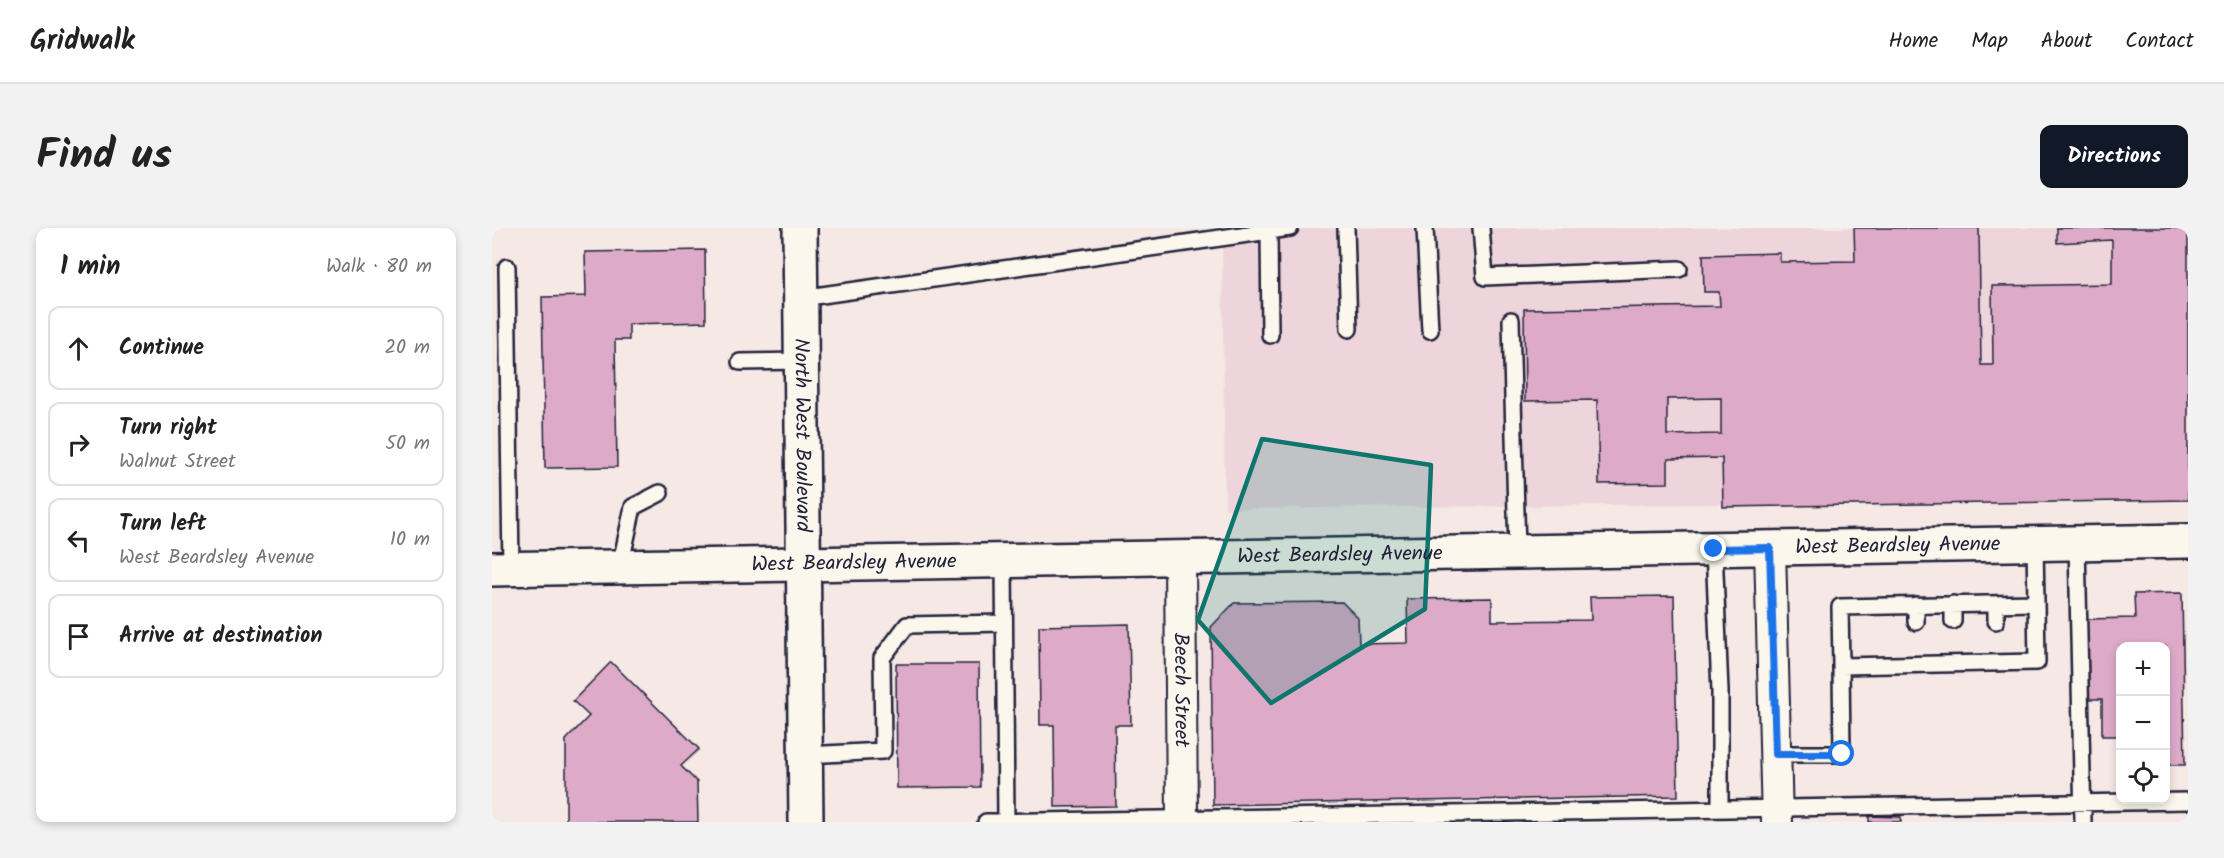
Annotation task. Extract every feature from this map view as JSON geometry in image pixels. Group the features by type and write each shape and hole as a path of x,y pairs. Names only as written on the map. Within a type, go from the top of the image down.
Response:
{"main road":[{"name":"North West Boulevard","path":"801,228 806,822"},
{"name":"West Beardsley Avenue","path":"501,569 2188,541"}],"street":[{"path":"1770,548 1777,815"},
{"name":"Beech Street","path":"1180,558 1182,820"}],"lane":[{"path":"801,298 1290,228"},
{"path":"1346,228 1349,329"},
{"path":"1425,228 1430,330"},
{"path":"1481,228 1485,277 1678,269"},
{"path":"1269,231 1270,335"},
{"path":"501,569 507,267"},
{"path":"1510,320 1517,552"},
{"path":"740,362 801,361"},
{"path":"620,567 633,507 660,493"},
{"path":"2077,543 2083,822"},
{"path":"1841,666 1917,657 1954,664 1997,655 2037,662 2035,544"},
{"path":"1714,549 1720,691 1720,809"},
{"path":"1004,561 1006,822"},
{"path":"1776,754 1842,754 1840,607 2036,603"},
{"path":"1953,604 1953,621"},
{"path":"1996,604 1996,621"},
{"path":"1916,605 1916,622"},
{"path":"806,755 883,751 882,658 907,625 1004,623"},
{"path":"1954,648 1954,664"},
{"path":"986,822 1720,809 1777,815 2188,801"}],"highlighted area":[{"path":"1262,439 1431,465 1425,609 1271,703 1198,620"}],"shaded area":[{"path":"1222,228 2188,228 2188,499 1225,509"}],"building":[{"path":"1854,228 1979,228 1981,365 1993,365 1992,286 2112,284 2112,240 2057,243 2057,228 2188,228 2188,500 1723,507 1722,458 1668,459 1668,483 1599,484 1597,400 1525,401 1524,309 1720,306 1719,292 1704,292 1703,255 1780,253 1780,262 1855,261","holes":["1721,398 1721,434 1667,435 1667,399"]},
{"path":"705,250 706,322 629,324 629,340 615,340 617,467 545,468 542,297 586,296 585,252"},
{"path":"2182,593 2185,765 2170,765 2170,642 2116,642 2116,736 2102,736 2102,699 2085,699 2084,619 2135,618 2134,594"},
{"path":"1674,596 1678,796 1213,805 1211,627 1234,603 1342,602 1358,618 1359,644 1408,643 1407,599 1492,598 1492,621 1591,620 1590,597"},
{"path":"1129,624 1131,725 1115,725 1116,806 1055,807 1054,725 1040,725 1039,626"},
{"path":"611,662 699,749 681,766 697,782 698,822 566,822 566,740 589,716 573,701"},
{"path":"896,664 979,664 980,787 897,788"},
{"path":"1869,816 1901,817 1901,822 1869,822"}],"route":[{"path":"1714,549 1770,548 1776,754 1842,754"}]}
